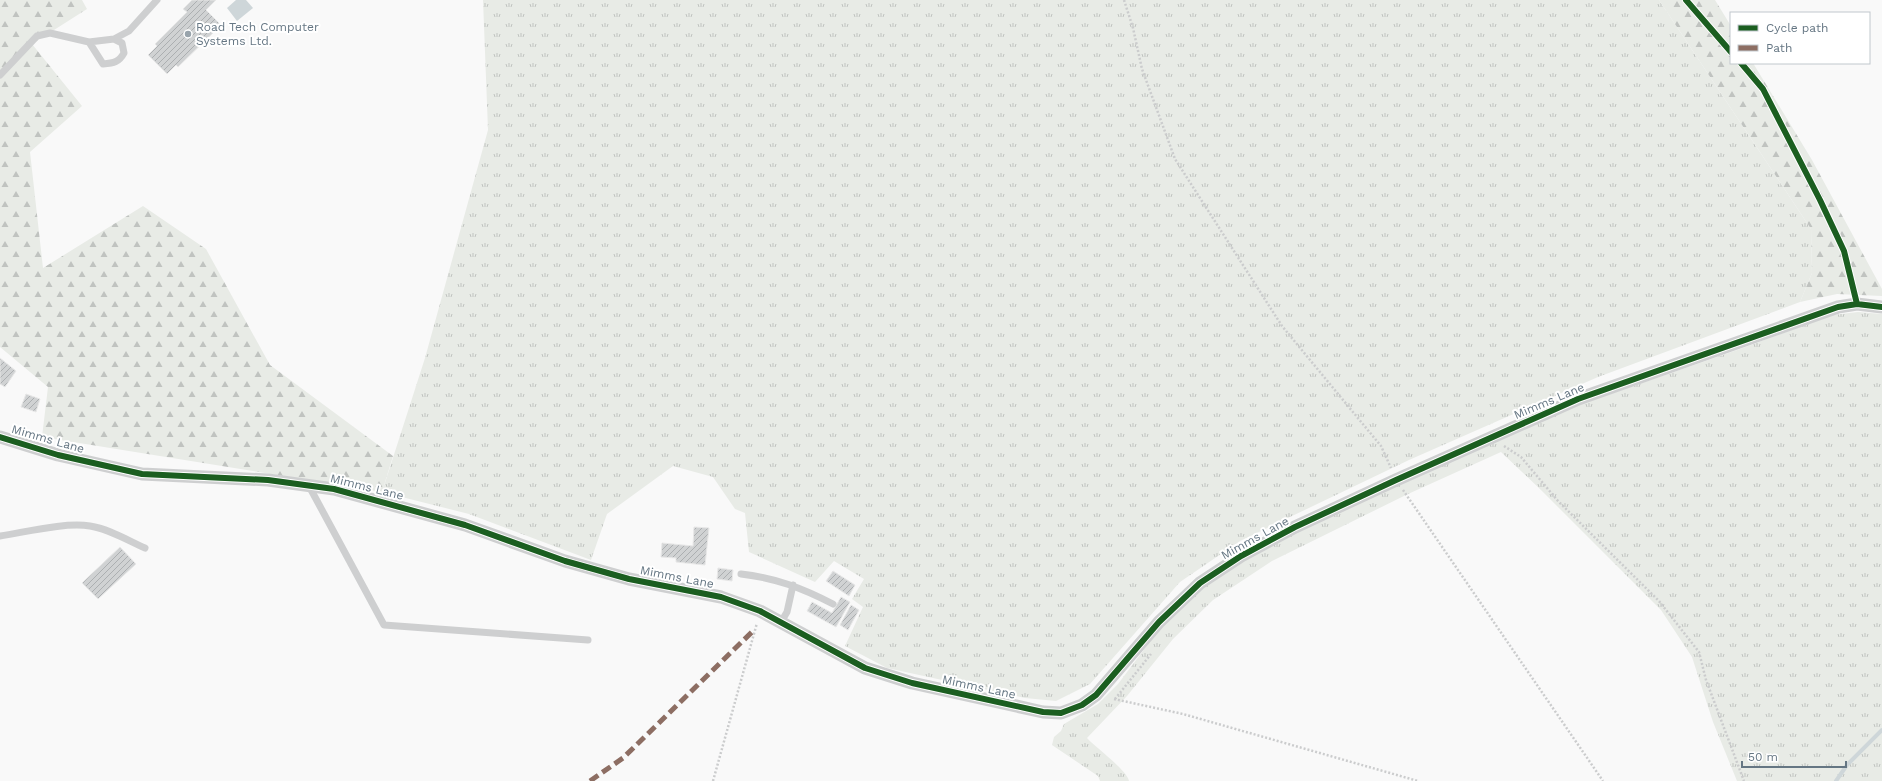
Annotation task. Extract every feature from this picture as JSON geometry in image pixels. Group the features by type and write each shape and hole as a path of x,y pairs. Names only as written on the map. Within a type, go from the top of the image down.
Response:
{"street":[{"name":"Mimms Lane","path":"0,437 58,455 142,474 268,480 334,489 466,525 565,561 629,579 721,597 760,611 865,668 912,683 1043,712 1061,713 1070,711 1082,705 1096,695 1159,622 1200,583 1241,556 1295,527 1399,485 1578,399 1838,307 1857,304 1882,306"}],"lane":[{"path":"114,40 129,31 157,0"},
{"path":"0,75 37,36 50,33 89,42 114,40 122,43 124,53 121,59 114,63 103,64 89,42"},
{"path":"309,486 384,625 588,640"},
{"path":"0,536 73,525 89,526 105,530 145,548"},
{"path":"741,574 766,577 793,585 833,604"},
{"path":"781,622 787,612 793,585"}],"path":[{"path":"1124,0 1133,28 1142,69 1175,159 1282,326 1381,446 1399,485 1604,781"},
{"path":"1500,448 1505,446 1521,457 1558,500 1659,601 1699,652 1706,680 1744,781"},
{"path":"1399,485 1410,486"},
{"path":"1396,493 1399,485"},
{"path":"713,781 760,611"},
{"path":"1115,699 1152,652"},
{"path":"1096,695 1183,714 1418,781"}],"green space":[{"path":"0,0 82,0 87,9 32,44 82,106 30,152 43,268 143,206 206,249 270,365 393,456 382,492 42,437 48,387 0,347"},
{"path":"483,0 1659,0 1811,229 1812,273 1800,302 1598,377 1409,460 1240,541 1180,582 1090,684 1056,701 1025,698 887,668 845,646 863,607 852,599 864,579 834,561 815,582 749,552 745,513 735,509 713,477 673,466 607,514 591,560 469,514 382,492 425,358 488,130"},
{"path":"1659,0 1715,0 1730,24 1730,64 1754,64 1812,160 1882,289 1882,296 1837,294 1800,302 1812,273 1811,229"},
{"path":"1858,312 1882,314 1882,781 1737,781 1713,722 1692,657 1661,610 1501,452 1408,494 1272,561 1213,600 1173,639 1127,696 1087,738 1123,771 1129,781 1100,781 1098,776 1052,745 1054,737 1061,731 1064,724 1098,704 1118,684 1158,631 1210,582 1273,543 1370,497 1576,406 1740,349 1832,315"}],"shaded area":[{"path":"236,0 246,0 253,8 237,21 227,8"}],"building":[{"name":"Road Tech Computer Systems Ltd.","path":"192,0 216,0 206,10 221,25 178,67 176,65 167,74 148,55 157,46 155,44 187,12 183,9"},
{"path":"0,358 16,371 5,387 0,384"},
{"path":"26,394 40,399 36,412 21,407"},
{"path":"694,527 709,528 705,565 676,562 676,558 661,557 662,543 693,546"},
{"path":"120,547 136,564 98,599 82,583"},
{"path":"718,568 733,570 732,581 717,579"},
{"path":"833,571 855,585 849,596 826,581"},
{"path":"841,597 850,602 836,627 807,611 812,602 832,613"},
{"path":"851,605 859,610 848,630 840,625"}],"waterway":[{"path":"1836,781 1847,765 1882,730"}],"marked path":[{"path":"590,781 623,758 755,629"}],"cycle path":[{"path":"1686,0 1730,51"},
{"path":"1742,64 1763,89 1820,200 1844,251 1857,304"},
{"path":"0,437 58,455 142,474 268,480 334,489 465,525 565,561 629,579 721,597 760,611 865,668 912,683 1043,712 1061,713 1082,705 1096,695 1159,622 1200,583 1241,556 1295,527 1396,480 1578,399 1838,307 1857,304 1882,307"}],"place":[{"name":"Road Tech Computer Systems Ltd.","path":"188,34"}]}
